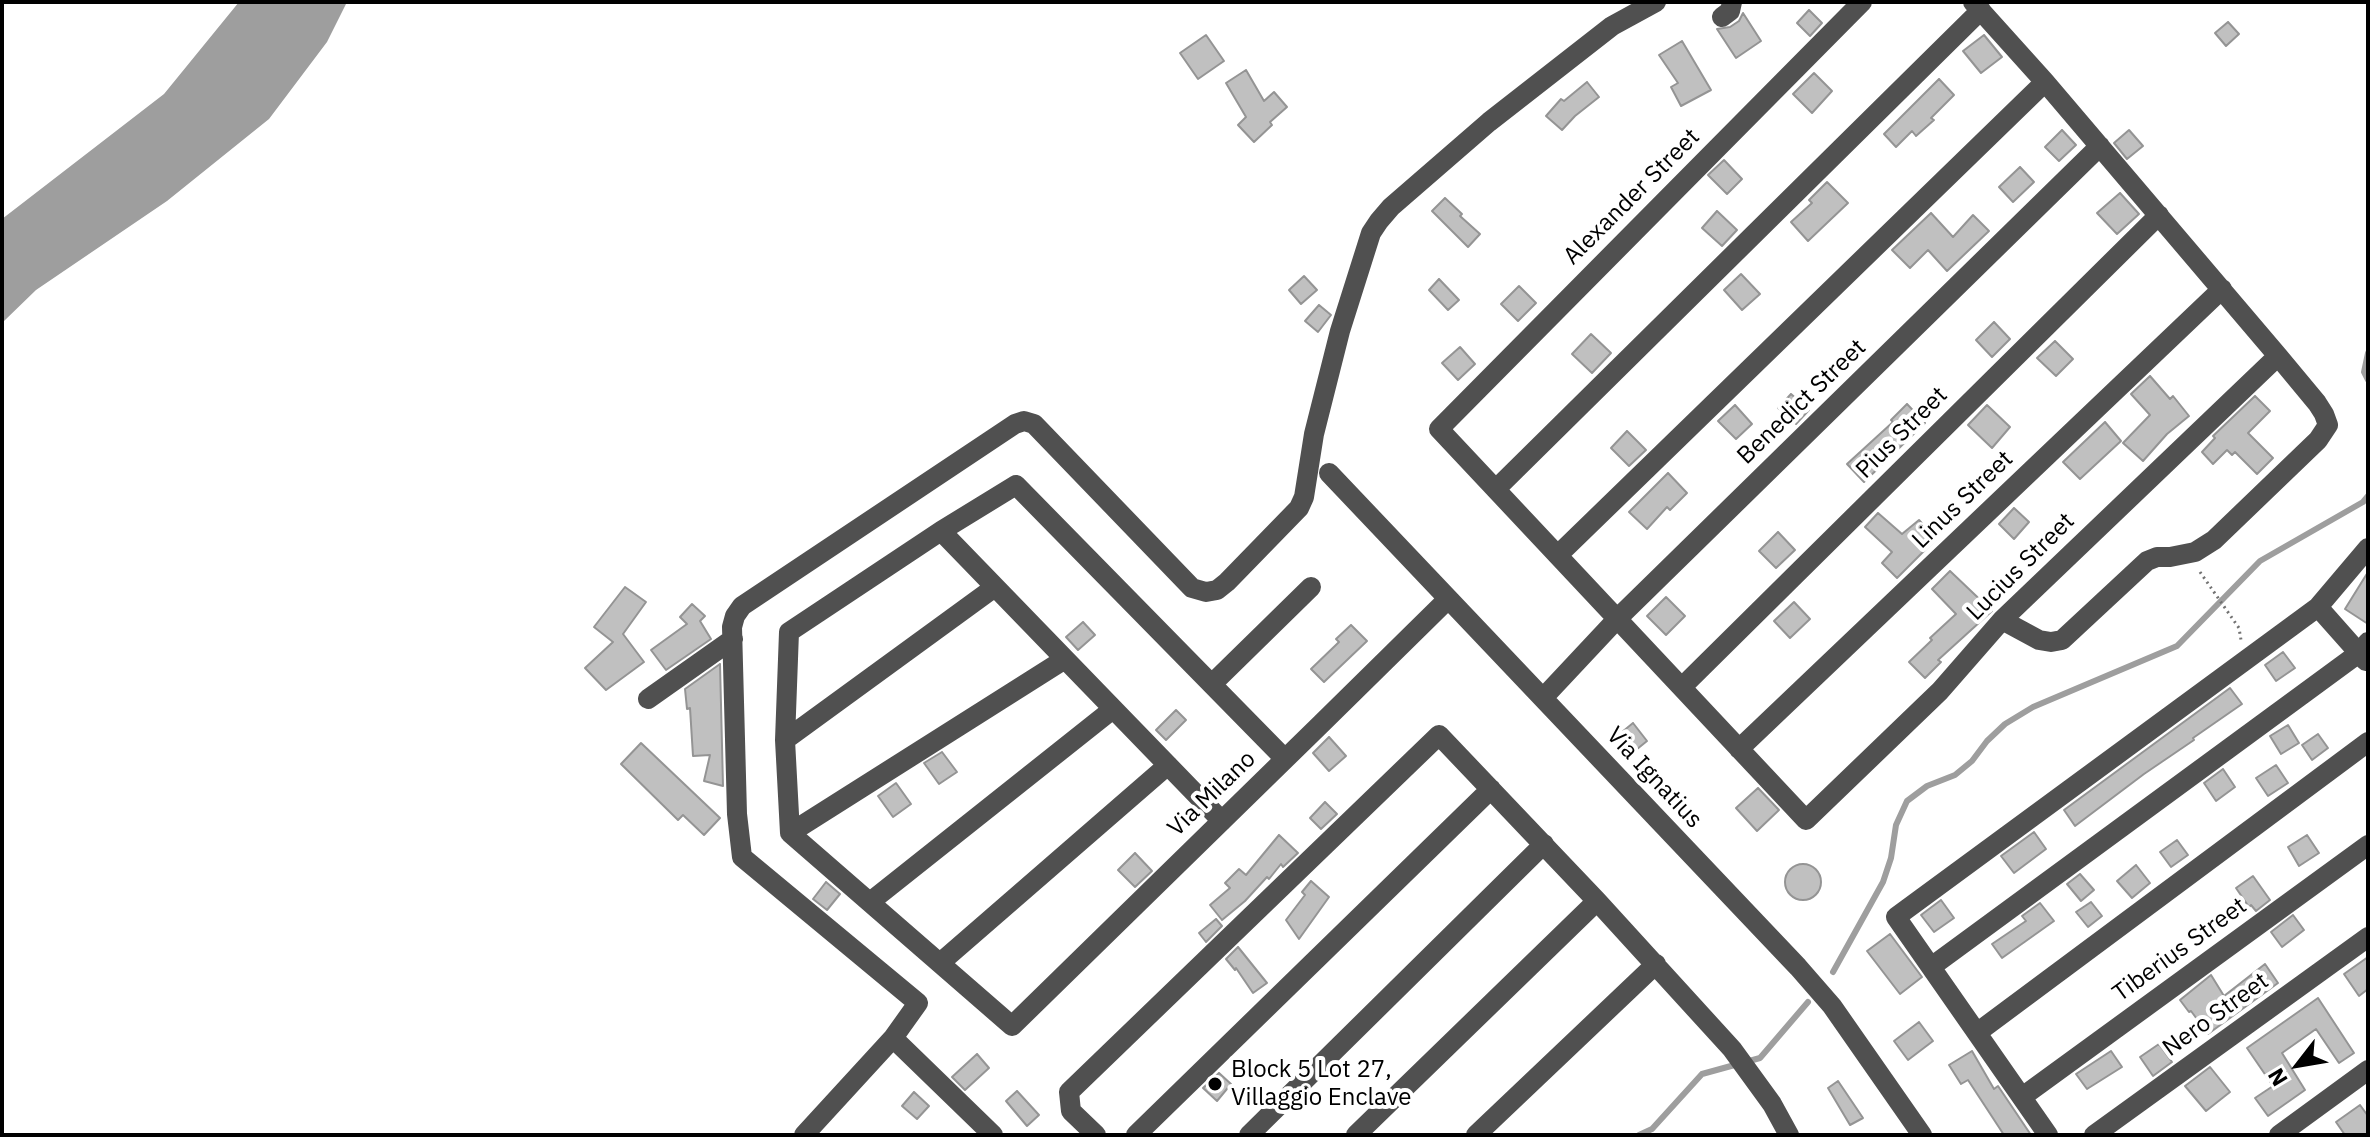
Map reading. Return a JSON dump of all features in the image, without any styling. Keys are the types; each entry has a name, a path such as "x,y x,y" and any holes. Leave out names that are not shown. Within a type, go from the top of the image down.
{"street":[{"path":"816,1131 918,1003 742,857 737,814 732,627 735,616 752,598 1024,421 1034,424 1192,588 1206,592 1217,590 1299,508 1304,497 1314,434 1340,331 1371,233 1379,221 1489,122 1612,26 1656,2"},
{"name":"Alexander Street","path":"1496,489 1439,429 1862,2"},
{"path":"1739,749 1496,489 1977,6 2222,289 2317,403 2328,425 2318,440 2214,540 2195,552 2147,561 2062,640 2039,640 2002,620"},
{"path":"1558,555 2045,82"},
{"name":"Benedict Street","path":"1543,698 1617,619 2100,146"},
{"name":"Pius Street","path":"1682,687 2159,215"},
{"name":"Linus Street","path":"1739,749 2222,289"},
{"name":"Lucius Street","path":"1739,749 1806,820 1940,691 2002,620 2278,356"},
{"name":"Via Ignatius","path":"1329,473 1798,967 1832,1006 1922,1135"},
{"path":"1168,765 940,963 790,833 785,740 789,632 1016,485 1285,759"},
{"path":"941,531 1222,821"},
{"path":"2048,1135 1896,917 2318,607 2368,548"},
{"path":"785,740 995,587"},
{"path":"1212,684 1311,587"},
{"name":"Via Milano","path":"940,963 1012,1026 1448,599"},
{"path":"1931,967 2365,653 2318,607"},
{"path":"648,699 733,639"},
{"path":"790,833 1065,659"},
{"path":"870,902 1113,709"},
{"path":"1096,1135 1071,1111 1069,1092 1439,735 1656,964 1732,1049 1772,1104 1789,1135"},
{"path":"1978,1032 2368,742"},
{"path":"1136,1135 1491,789"},
{"path":"1249,1135 1544,844"},
{"name":"Tiberius Street","path":"2022,1097 2368,845"},
{"path":"1356,1135 1597,901"},
{"name":"Nero Street","path":"2094,1135 2368,937"},
{"path":"1476,1135 1656,964"},
{"path":"893,1038 993,1135"},
{"path":"2279,1135 2368,1070"}],"path":[{"path":"2195,552 2199,571 2239,628 2242,646 2249,658"}],"shaded area":[{"path":"239,2 347,2 327,42 269,119 167,201 36,290 2,323 2,219 164,94"}],"building":[{"path":"1809,10 1822,23 1810,36 1797,23"},
{"path":"1743,13 1761,41 1736,58 1717,29 1730,27 1739,21"},
{"path":"2228,22 2239,34 2226,46 2215,33"},
{"path":"1206,35 1224,61 1198,79 1180,53"},
{"path":"1984,35 2002,57 1981,73 1963,51"},
{"path":"1682,41 1711,90 1681,106 1671,87 1678,83 1659,55"},
{"path":"1246,70 1264,101 1274,92 1287,107 1254,142 1238,125 1246,117 1226,83"},
{"path":"1814,73 1832,91 1812,113 1793,94"},
{"path":"1939,79 1954,95 1931,118 1934,120 1916,136 1912,131 1896,147 1884,134"},
{"path":"1587,82 1599,97 1562,130 1546,116 1561,99 1564,101"},
{"path":"2062,130 2076,145 2059,161 2045,147"},
{"path":"2129,130 2143,146 2127,159 2114,143"},
{"path":"1724,160 1742,179 1727,194 1708,175"},
{"path":"2020,167 2034,182 2013,202 1999,187"},
{"path":"1827,182 1848,203 1808,241 1791,222 1812,203 1809,200"},
{"path":"2120,193 2139,214 2117,234 2097,213"},
{"path":"1445,198 1480,234 1468,247 1432,211"},
{"path":"1717,211 1737,230 1722,246 1702,228"},
{"path":"1931,213 1953,237 1973,215 1989,231 1947,271 1928,250 1910,268 1892,250"},
{"path":"1741,274 1760,294 1742,310 1724,290"},
{"path":"1304,276 1317,290 1301,304 1289,290"},
{"path":"1439,279 1459,300 1448,310 1429,290"},
{"path":"1519,286 1536,303 1518,321 1501,304"},
{"path":"1319,305 1331,315 1318,332 1305,321"},
{"path":"1994,322 2010,339 1992,357 1976,340"},
{"path":"1591,334 1611,353 1592,373 1572,354"},
{"path":"2055,341 2073,359 2056,376 2037,358"},
{"path":"1460,347 1475,364 1458,380 1442,363"},
{"path":"2150,376 2170,399 2173,396 2189,416 2167,434 2143,461 2123,443 2150,415 2131,394"},
{"path":"1791,394 1809,410 1796,424 1778,408"},
{"path":"2255,396 2270,411 2248,433 2273,458 2257,474 2235,452 2232,455 2227,450 2213,464 2202,452 2215,438 2213,436"},
{"path":"1907,404 1925,423 1864,482 1847,464 1893,422 1891,420"},
{"path":"1735,405 1752,424 1736,439 1718,421"},
{"path":"1987,405 2010,427 1992,448 1968,425"},
{"path":"2105,422 2121,441 2080,479 2063,462"},
{"path":"1627,431 1646,450 1629,466 1611,448"},
{"path":"1668,473 1687,493 1670,510 1667,507 1647,529 1629,512"},
{"path":"2014,508 2029,522 2014,539 1999,524"},
{"path":"1878,513 1902,534 1919,520 1936,539 1897,578 1882,563 1892,552 1865,527"},
{"path":"1778,532 1795,550 1776,568 1759,551"},
{"path":"1950,571 1992,611 1938,660 1941,662 1925,678 1909,662 1956,614 1932,589"},
{"path":"2368,572 2368,624 2345,609"},
{"path":"625,587 646,602 623,634 644,662 606,690 585,668 613,642 594,627"},
{"path":"1666,597 1685,616 1666,635 1647,616"},
{"path":"1794,602 1810,619 1790,638 1774,621"},
{"path":"692,604 705,616 700,621 711,639 666,670 651,650 687,624 680,617"},
{"path":"1083,622 1095,635 1078,650 1066,637"},
{"path":"1351,625 1367,641 1324,682 1311,669 1339,642 1336,639"},
{"path":"2283,652 2295,668 2276,681 2265,665"},
{"path":"720,664 723,786 704,781 710,755 693,756 690,708 687,709 685,689"},
{"path":"2230,688 2242,704 2075,826 2064,810"},
{"path":"1176,710 1186,720 1166,740 1156,730"},
{"path":"1633,723 1647,741 1631,754 1616,737"},
{"path":"2288,725 2299,743 2281,754 2270,736"},
{"path":"2318,734 2328,748 2312,760 2302,745"},
{"path":"1329,737 1346,756 1329,771 1313,753"},
{"path":"641,743 720,818 704,835 683,815 678,820 621,764"},
{"path":"942,752 957,772 939,784 924,763"},
{"path":"2276,765 2288,783 2268,796 2256,778"},
{"path":"2223,769 2235,787 2216,801 2204,783"},
{"path":"896,783 911,804 893,817 878,796"},
{"path":"1758,788 1779,810 1757,831 1736,808"},
{"path":"1325,802 1337,814 1321,829 1310,818"},
{"path":"2034,832 2046,849 2014,873 2001,856"},
{"path":"1279,835 1298,853 1283,867 1281,864 1269,879 1267,877 1222,920 1210,905 1230,888 1225,883 1239,869 1246,875"},
{"path":"2307,835 2319,853 2299,866 2288,847"},
{"path":"2177,840 2188,855 2171,867 2160,852"},
{"path":"1135,853 1152,871 1135,887 1118,870"},
{"path":"1803,864 1815,870 1821,882 1815,894 1803,900 1791,894 1785,882 1791,870"},
{"path":"2136,865 2150,883 2132,898 2117,881"},
{"path":"2080,874 2094,890 2081,901 2067,884"},
{"path":"2253,876 2270,900 2256,911 2251,905 2249,907 2236,888"},
{"path":"1311,881 1329,897 1299,939 1286,920 1305,895 1302,892"},
{"path":"826,882 840,894 827,910 813,899"},
{"path":"1941,900 1954,918 1934,932 1921,915"},
{"path":"2091,902 2102,916 2088,927 2076,912"},
{"path":"2040,903 2054,921 2002,958 1992,944 2026,921 2022,916"},
{"path":"2293,915 2304,930 2282,947 2271,932"},
{"path":"1216,919 1222,926 1206,942 1199,933"},
{"path":"1890,934 1922,977 1900,994 1867,951"},
{"path":"1238,947 1267,983 1253,993 1226,959"},
{"path":"2368,957 2368,989 2359,996 2344,974"},
{"path":"2265,964 2278,983 2208,1034 2180,1000 2211,975 2224,996"},
{"path":"2318,998 2354,1053 2339,1063 2316,1029 2282,1053 2305,1090 2268,1116 2255,1098 2273,1086 2247,1048"},
{"path":"1919,1022 1933,1041 1908,1060 1894,1041"},
{"path":"2159,1044 2172,1062 2153,1076 2140,1057"},
{"path":"1972,1051 1994,1089 1998,1086 2031,1135 2004,1135 1968,1080 1961,1084 1949,1065"},
{"path":"2111,1051 2122,1067 2087,1089 2076,1074"},
{"path":"977,1054 989,1068 965,1090 952,1077"},
{"path":"2210,1067 2230,1092 2206,1111 2185,1086"},
{"name":"Block 5 Lot 27, Villaggio Enclave","path":"1219,1073 1231,1084 1217,1101 1203,1088"},
{"path":"1838,1081 1863,1118 1850,1125 1828,1088"},
{"path":"1017,1091 1039,1115 1027,1126 1006,1101"},
{"path":"914,1092 929,1106 917,1119 902,1106"},
{"path":"2360,1105 2368,1116 2368,1135 2345,1135 2336,1122"}],"waterway":[{"path":"2368,353 2364,372 2368,380"},
{"path":"1833,972 1883,882 1891,858 1896,825 1907,801 1927,786 1955,775 2005,724 2033,707 2177,646 2260,561 2363,502 2368,496"},
{"path":"1639,1135 1652,1129 1702,1074 1760,1058 1808,1002"}],"place":[{"name":"Block 5 Lot 27, Villaggio Enclave","path":"1215,1084"}]}
